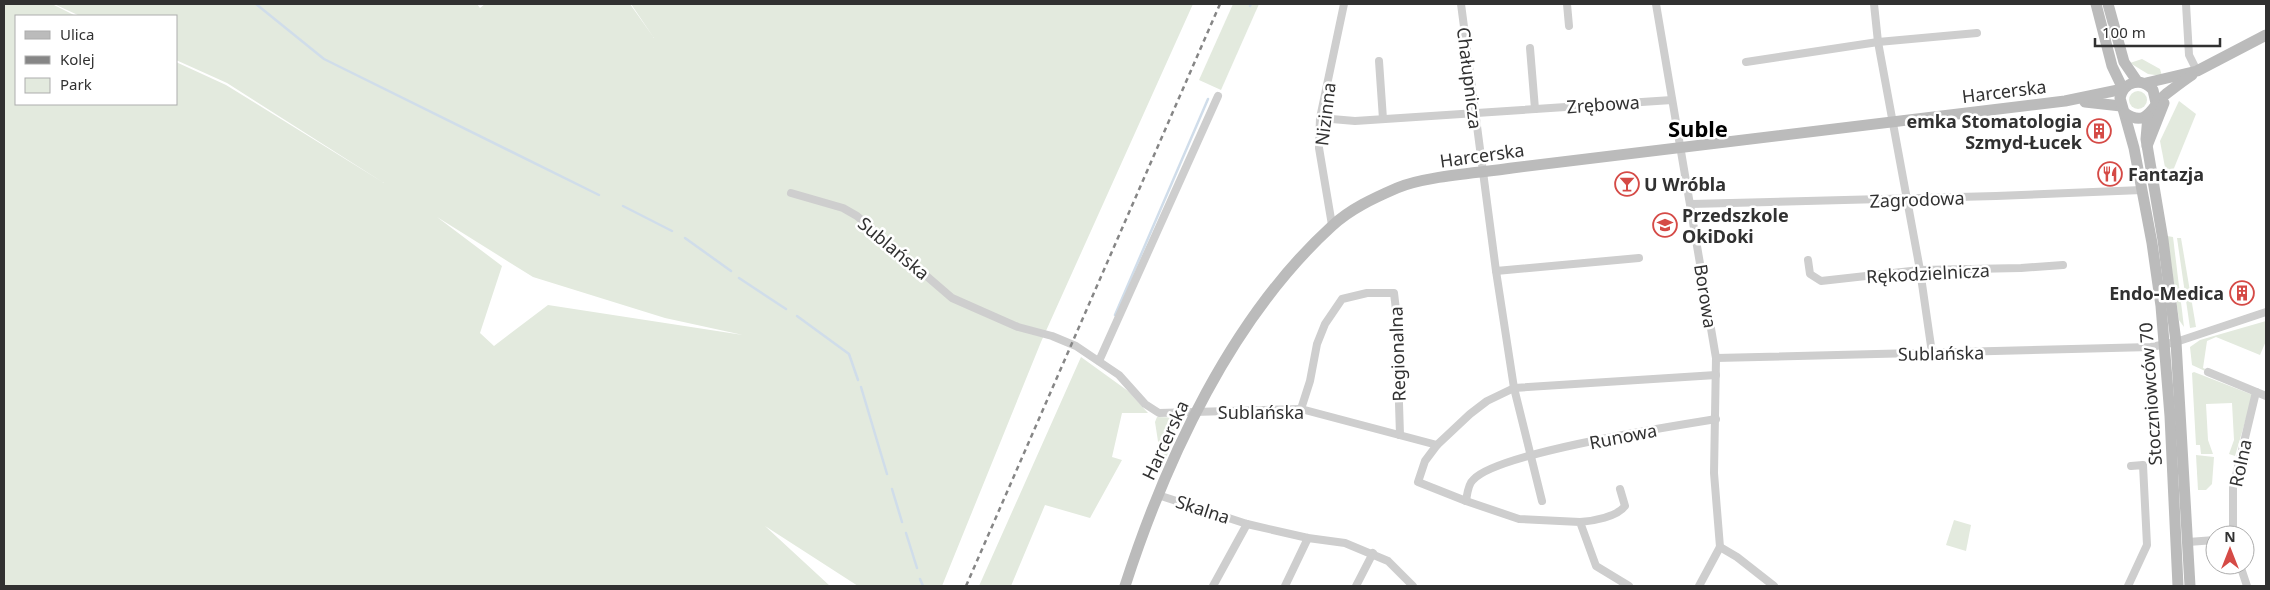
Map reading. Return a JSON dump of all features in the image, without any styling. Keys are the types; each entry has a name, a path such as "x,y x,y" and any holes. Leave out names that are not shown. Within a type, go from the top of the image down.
{"street":[{"name":"Nizinna","path":"1332,226 1319,148 1320,118 1344,4"},
{"name":"Chałupnicza","path":"1461,4 1482,173 1514,388"},
{"path":"1567,4 1569,26"},
{"name":"Borowa","path":"1656,4 1716,358 1714,473 1720,547"},
{"path":"1874,4 1878,42 1908,199 1932,353"},
{"path":"2096,4 2114,75 2112,84 2099,94"},
{"path":"2108,4 2124,62 2142,82 2154,90 2156,103"},
{"path":"2186,4 2189,55 2197,70"},
{"path":"1746,62 1878,42 1977,33"},
{"path":"2112,66 2122,89 2120,98 2123,110 2136,118 2148,116 2156,103 2197,70 2266,35"},
{"path":"1530,48 1535,109"},
{"path":"1380,61 1383,119"},
{"path":"2122,89 2128,84 2197,70"},
{"name":"Harcerska","path":"1125,586 1142,532 1158,495 1230,350 1274,287 1332,226 1355,209 1399,187 1482,173 2065,101 2122,89"},
{"path":"2147,146 2165,101 2172,90"},
{"path":"1099,361 1218,96"},
{"name":"Zrębowa","path":"1320,118 1355,121 1672,100"},
{"name":"Harcerska","path":"2065,101 2093,102 2123,110"},
{"name":"Stoczniowców 70","path":"2123,110 2142,190 2171,343 2190,586"},
{"name":"Stoczniowców 70","path":"2148,116 2145,131 2167,265 2178,586"},
{"name":"Zagrodowa","path":"1691,204 1908,199 2142,190"},
{"name":"Sublańska","path":"791,194 843,208 857,216 952,298 1018,327 1072,344 1119,375 1152,410 1160,413 1301,409 1437,445"},
{"path":"1496,271 1639,258"},
{"name":"Rękodzielnicza","path":"1808,260 1810,274 1821,281 1920,270 2021,268 2063,265"},
{"name":"Regionalna","path":"1301,409 1310,381 1317,344 1325,324 1342,300 1367,293 1394,293 1397,322 1400,435"},
{"name":"Sublańska","path":"1716,358 2133,348 2171,343 2266,312"},
{"path":"2208,372 2266,396"},
{"path":"1620,489 1625,506 1622,511 1590,521 1580,522 1519,518 1466,502 1418,482 1425,461 1437,445 1470,414 1487,402 1514,388 1716,375"},
{"path":"1514,388 1542,501"},
{"name":"Rolna","path":"2233,525 2234,488 2256,392"},
{"name":"Runowa","path":"1466,502 1472,480 1484,472 1531,454 1716,419"},
{"path":"2128,586 2147,545 2144,465 2131,466"},
{"name":"Skalna","path":"1158,495 1247,524 1308,538 1345,543 1372,553 1388,562 1413,586"},
{"path":"1580,522 1596,566 1629,586"},
{"name":"Skalna","path":"1213,586 1247,524"},
{"path":"1285,586 1308,538"},
{"path":"2188,542 2205,541"},
{"path":"1700,586 1720,547 1774,586"},
{"path":"1356,586 1372,553"}],"green space":[{"path":"4,4 52,4 74,15 15,15 15,105 178,105 178,63 226,85 384,183 227,83 178,61 178,15 78,15 54,4 477,4 480,8 485,4 630,4 654,38 631,4 1193,4 1041,342 942,586 858,586 765,526 830,586 4,586","holes":["437,217 533,277 665,318 743,335 548,305 494,346 480,333 502,266"]},
{"path":"1233,4 1259,4 1221,90 1199,80"},
{"path":"2142,59 2160,69 2162,76 2148,74 2130,63"},
{"path":"2134,91 2142,91 2147,96 2145,107 2134,109 2129,104 2129,96"},
{"path":"2179,101 2196,114 2168,183 2160,141"},
{"path":"2167,236 2173,237 2184,327 2179,320"},
{"path":"2177,238 2181,238 2196,327 2190,328"},
{"path":"2266,321 2266,341 2260,355 2216,337 2207,341 2203,368 2217,374 2216,376 2192,365 2190,347 2200,340"},
{"path":"1081,357 1128,391 1148,413 1122,413 1112,457 1122,460 1090,518 1045,505 1011,586 979,586"},
{"path":"2194,372 2253,395 2235,456 2229,454 2234,440 2232,403 2206,404 2208,440 2213,454 2201,454 2200,445 2196,445 2192,373"},
{"path":"1157,417 1184,418 1178,431 1175,430 1172,437 1174,439 1162,467 1155,422"},
{"path":"2196,455 2214,457 2212,484 2206,490 2198,490"},
{"path":"1954,520 1971,525 1966,551 1946,545"}],"waterway":[{"path":"256,4 324,59 599,195"},
{"path":"1115,315 1208,99"},
{"path":"623,206 672,231"},
{"path":"685,238 731,271"},
{"path":"739,278 786,309"},
{"path":"797,316 849,354 858,380"},
{"path":"861,387 887,474"},
{"path":"892,489 902,522"},
{"path":"906,533 917,568"},
{"path":"920,579 923,586"}],"railway":[{"path":"966,586 1220,4"}],"place":[{"name":"emka Stomatologia Szmyd-Łucek","path":"2099,131"},
{"name":"Fantazja","path":"2110,174"},
{"name":"U Wróbla","path":"1627,184"},
{"name":"Przedszkole OkiDoki","path":"1665,225"},
{"name":"Endo-Medica","path":"2242,293"}],"district":[{"name":"Suble","path":"1698,128"}]}
